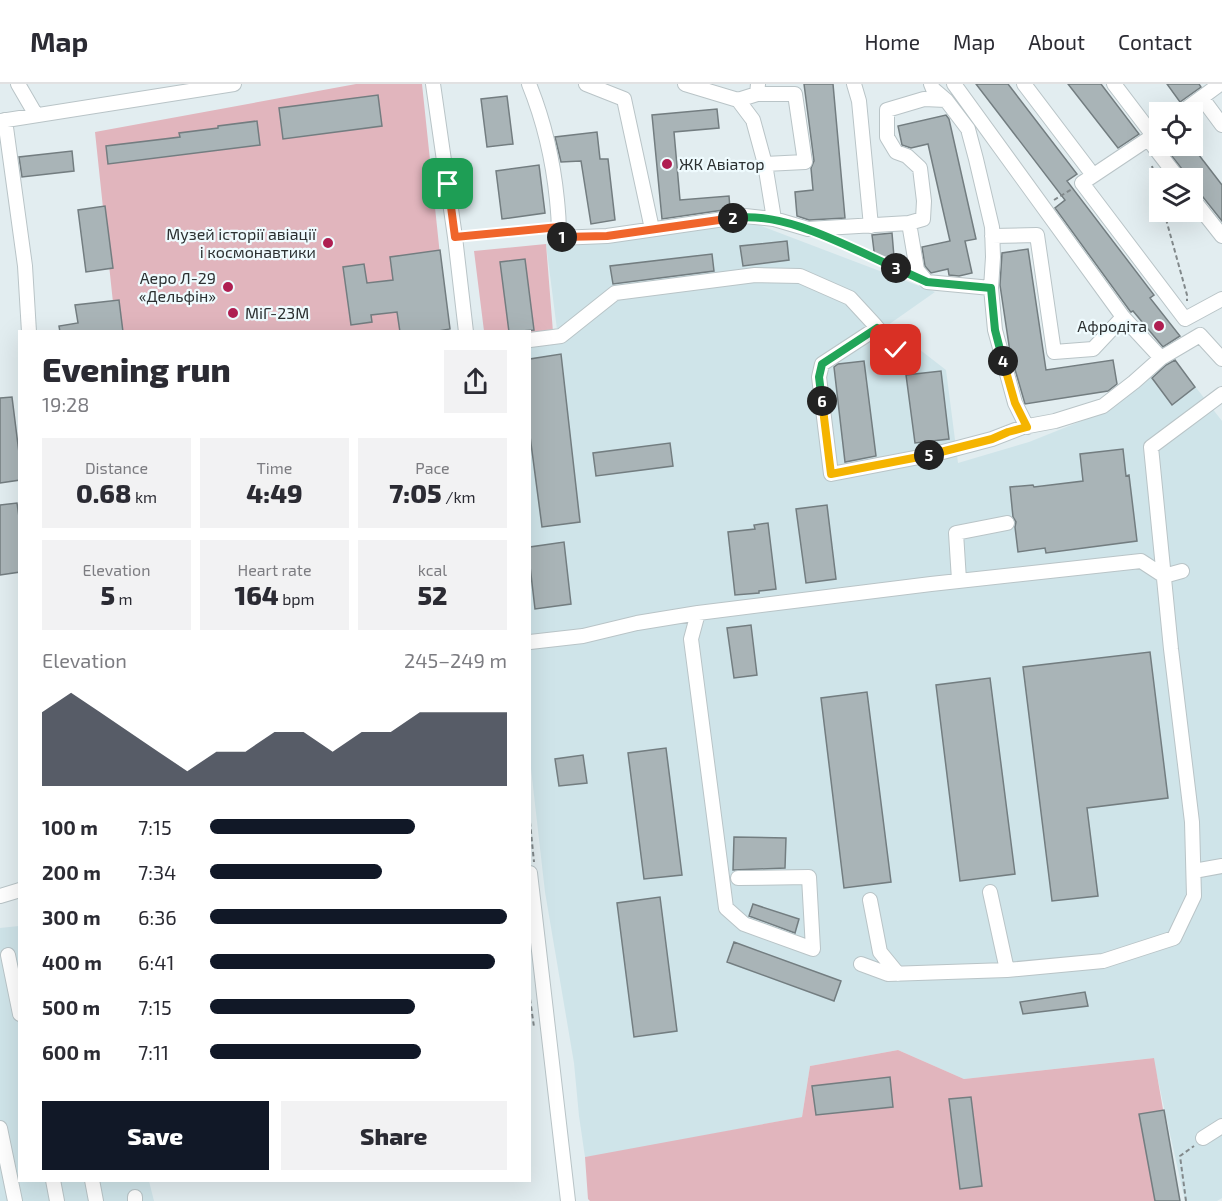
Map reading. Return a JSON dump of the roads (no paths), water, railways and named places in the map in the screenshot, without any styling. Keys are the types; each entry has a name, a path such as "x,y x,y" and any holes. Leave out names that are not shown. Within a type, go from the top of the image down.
{"street":[{"path":"18,84 36,115"},
{"path":"29,330 25,266 3,121 234,84"},
{"path":"433,84 466,330"},
{"path":"529,84 546,132 555,186 558,237 607,236 745,216 774,219 808,229 909,223 923,219 921,168 907,156 896,153 886,137 887,110 924,99 946,100"},
{"path":"586,84 624,99 652,229"},
{"path":"685,84 738,100 753,120 765,164 774,219"},
{"path":"854,84 859,101 871,226"},
{"path":"931,84 968,129 992,227 991,288 995,330 1015,403 1027,427"},
{"path":"954,84 1123,317 1161,358"},
{"path":"1024,84 1185,319 1222,299"},
{"path":"1114,84 1149,129"},
{"path":"738,100 758,89 795,94 805,162 765,164"},
{"path":"1195,102 1211,89 1222,125"},
{"path":"1088,179 1149,137"},
{"path":"1203,212 1222,236"},
{"path":"909,223 917,270 927,282 991,288"},
{"path":"992,236 1037,236 1057,227"},
{"path":"1037,236 1054,352 1093,349 1123,317"},
{"path":"531,340 561,336 615,293 755,275 800,276 850,298 896,350"},
{"path":"877,328 822,364 819,377 831,474 935,454 1103,406 1161,358 1200,335 1222,359"},
{"path":"861,964 888,974 1007,970 1103,961 1174,938 1194,896 1192,822 1171,649 1151,447 1222,394"},
{"path":"959,580 956,533 1006,523"},
{"path":"531,642 584,636 637,623 698,614 959,580 1141,561 1164,576 1182,571"},
{"path":"698,614 691,639 726,908 744,924 813,949 809,877 738,878"},
{"path":"1194,871 1222,866"},
{"path":"0,896 18,891"},
{"path":"531,892 536,985 568,1201"},
{"path":"990,892 1007,970"},
{"path":"870,900 880,952 898,974"},
{"path":"9,955 18,1003"},
{"path":"1203,1138 1222,1126"},
{"path":"0,1128 15,1201"},
{"path":"53,1182 57,1201"},
{"path":"92,1182 96,1201"}],"place":[{"name":"ЖК Авіатор","path":"667,164"},
{"name":"Музей історії авіації і космонавтики","path":"328,243"},
{"name":"Аеро Л-29 «Дельфін»","path":"228,287"},
{"name":"МіГ-23М","path":"233,313"},
{"name":"Афродіта","path":"1159,326"}]}
